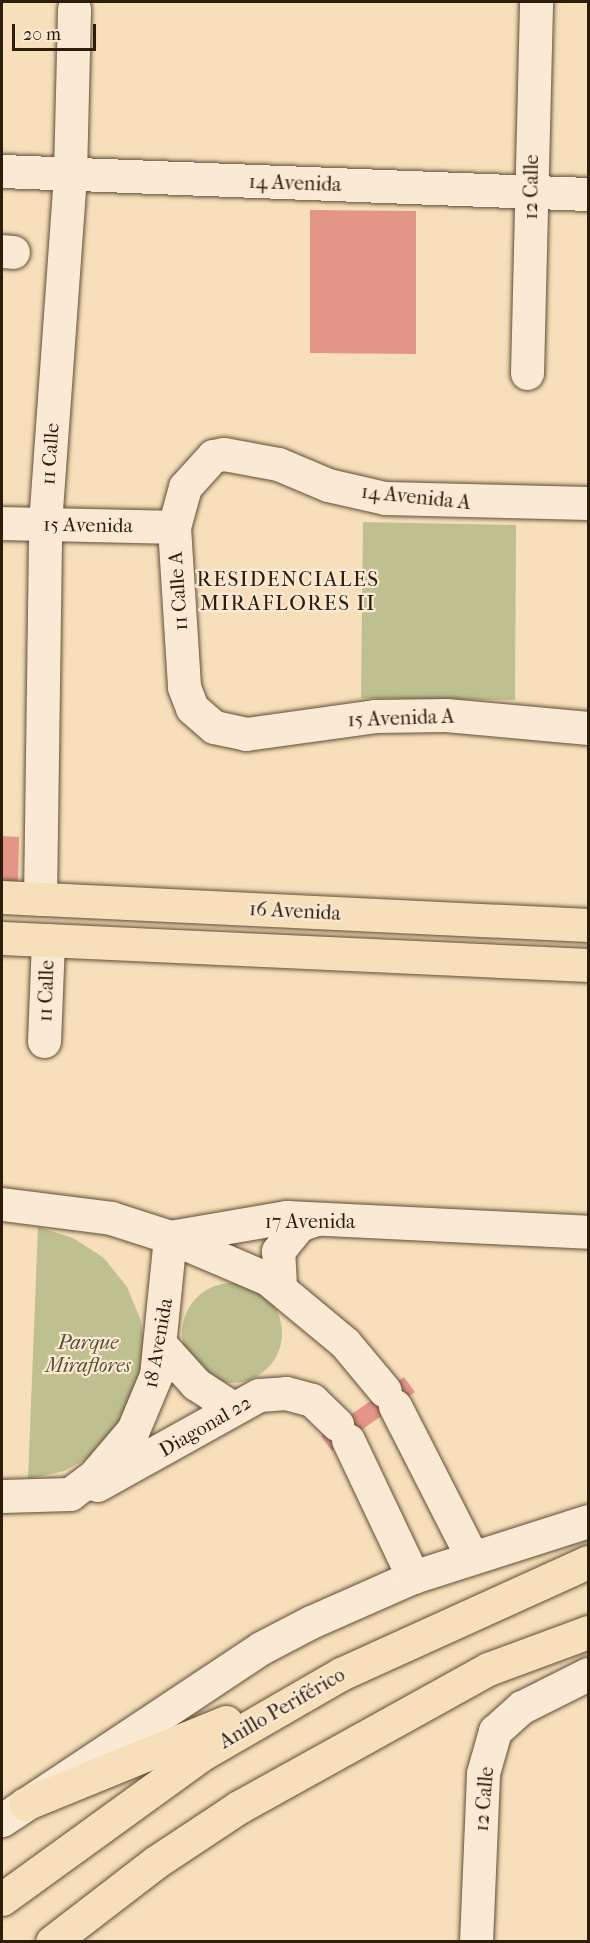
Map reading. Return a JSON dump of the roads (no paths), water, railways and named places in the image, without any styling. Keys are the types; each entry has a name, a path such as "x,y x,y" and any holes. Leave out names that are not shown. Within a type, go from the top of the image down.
{"main road":[{"name":"16 Avenida","path":"2,897 588,925"},
{"name":"16 Avenida","path":"2,938 588,965"},
{"name":"Anillo Periférico","path":"2,1899 204,1753 341,1674 588,1562"},
{"path":"52,1941 156,1862 239,1807 488,1669 588,1632"},
{"path":"13,1812 341,1674"}],"street":[{"name":"12 Calle","path":"526,373 536,2"},
{"name":"11 Calle","path":"40,899 45,524 70,174 74,9"},
{"name":"14 Avenida","path":"2,171 588,194"},
{"name":"14 Avenida A","path":"213,456 240,454 328,485 385,498 588,503"},
{"name":"11 Calle A","path":"213,456 185,487 174,527 184,687 192,708 214,727"},
{"name":"15 Avenida","path":"2,523 174,527"},
{"name":"15 Avenida A","path":"214,727 246,734 375,716 446,716 588,728"},
{"name":"11 Calle","path":"44,1041 48,940"},
{"name":"17 Avenida","path":"2,1204 111,1218 170,1237 249,1221 316,1219 588,1232"},
{"path":"280,1286 278,1251 299,1225 316,1219"},
{"path":"170,1237 280,1286 345,1342 390,1398 472,1557"},
{"name":"18 Avenida","path":"70,1494 116,1455 133,1430 156,1375 170,1237"},
{"path":"160,1344 196,1384 233,1408"},
{"name":"Diagonal 22","path":"70,1494 119,1475 259,1395 286,1393 312,1400 343,1432 413,1577"},
{"path":"2,1496 70,1494"},
{"path":"13,1812 261,1648 413,1577 588,1521"},
{"name":"12 Calle","path":"476,1941 483,1773 495,1731 522,1707 588,1674"}],"district":[{"name":"RESIDENCIALES MIRAFLORES II","path":"288,591"}],"park label":[{"name":"Parque Miraflores","path":"88,1354"}]}
